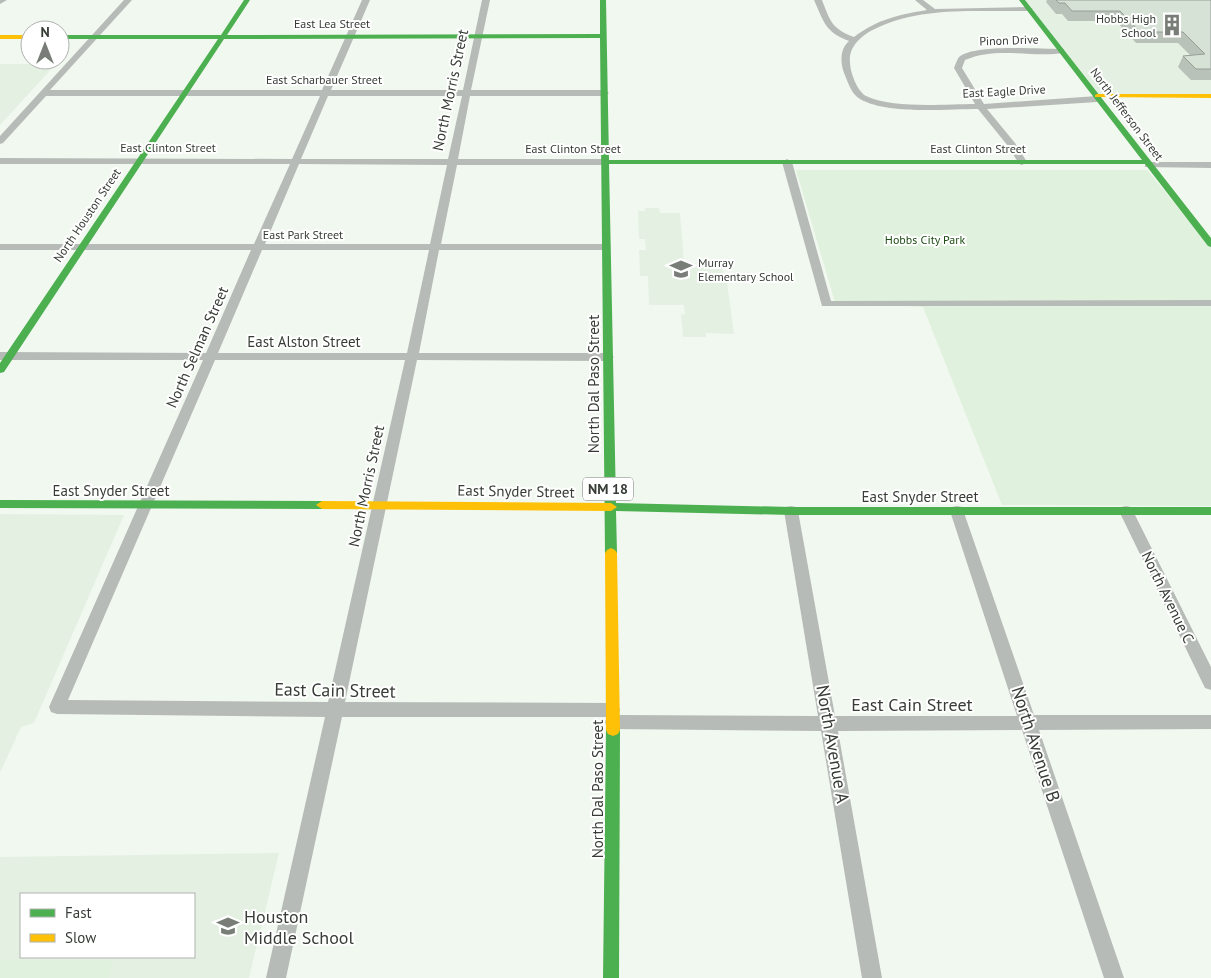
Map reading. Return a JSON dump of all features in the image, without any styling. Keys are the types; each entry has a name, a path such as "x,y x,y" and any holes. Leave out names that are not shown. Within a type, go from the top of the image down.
{"street":[{"path":"0,141 128,0"},
{"name":"North Houston Street","path":"0,370 5,356 82,247 247,0"},
{"name":"North Selman Street","path":"57,707 366,0"},
{"name":"North Morris Street","path":"276,978 412,357 486,0"},
{"name":"North Dal Paso Street","path":"602,0 606,162 612,716 611,978"},
{"path":"818,0 831,30 854,40 874,26 896,18 933,11 1026,5"},
{"path":"919,0 933,11"},
{"name":"North Jefferson Street","path":"1026,5 1211,244"},
{"name":"East Lea Street","path":"70,37 604,36"},
{"path":"0,37 20,37"},
{"name":"East Eagle Drive","path":"854,40 845,55 846,67 856,91 862,97 879,104 981,107 1097,98"},
{"name":"Pinon Drive","path":"1022,162 1012,145 981,107 958,68 962,59 973,54 990,51 1061,51"},
{"name":"East Scharbauer Street","path":"44,93 605,93"},
{"path":"1097,98 1211,96"},
{"name":"East Clinton Street","path":"0,161 1022,162 1211,165"},
{"path":"786,162 826,304 1211,303"},
{"name":"East Park Street","path":"0,247 606,247"},
{"name":"East Alston Street","path":"5,356 608,357"},
{"name":"East Snyder Street","path":"0,504 379,505 791,511 1211,511"},
{"name":"North Avenue A","path":"791,511 830,724 872,978"},
{"name":"North Avenue B","path":"957,511 1114,978"},
{"name":"North Avenue C","path":"1126,511 1211,683"},
{"name":"East Cain Street","path":"57,707 612,716 830,724 1211,722"}],"shaded area":[{"path":"1021,0 1211,0 1211,96 1097,96"},
{"path":"0,64 20,64 20,70 50,70 0,125"},
{"name":"Murray Elementary School","path":"645,208 659,208 660,213 680,213 684,263 722,264 723,275 726,275 734,334 706,333 706,337 683,337 681,314 685,315 684,305 649,305 648,276 640,276 639,250 646,250 645,239 639,239 638,211 645,211"},
{"path":"0,514 124,515 34,723 21,727 0,773"},
{"name":"Houston Middle School","path":"279,853 249,978 0,978 0,857"}],"green space":[{"name":"Hobbs City Park","path":"796,170 1147,170 1211,247 1211,506 1002,505 923,307 835,302"},
{"path":"0,960 114,960 108,978 0,978"}],"building":[{"name":"Hobbs High School","path":"1056,0 1211,0 1211,69 1196,69 1183,56 1205,54 1183,32 1140,32 1120,11 1072,11 1065,3 1059,3"}],"traffic: fast":[{"path":"0,370 247,0"},
{"path":"603,0 611,553"},
{"path":"1022,0 1211,244"},
{"path":"70,37 604,36"},
{"path":"606,162 1146,162"},
{"path":"0,504 322,505"},
{"path":"611,507 791,511 1211,511"},
{"path":"611,978 613,730"}],"traffic: slow":[{"path":"0,37 20,37"},
{"path":"1097,96 1211,96"},
{"path":"322,505 611,507"},
{"path":"611,553 613,730"}],"place":[{"name":"Hobbs High School","path":"1172,25"},
{"name":"Murray Elementary School","path":"681,269"},
{"name":"Houston Middle School","path":"228,926"}]}
